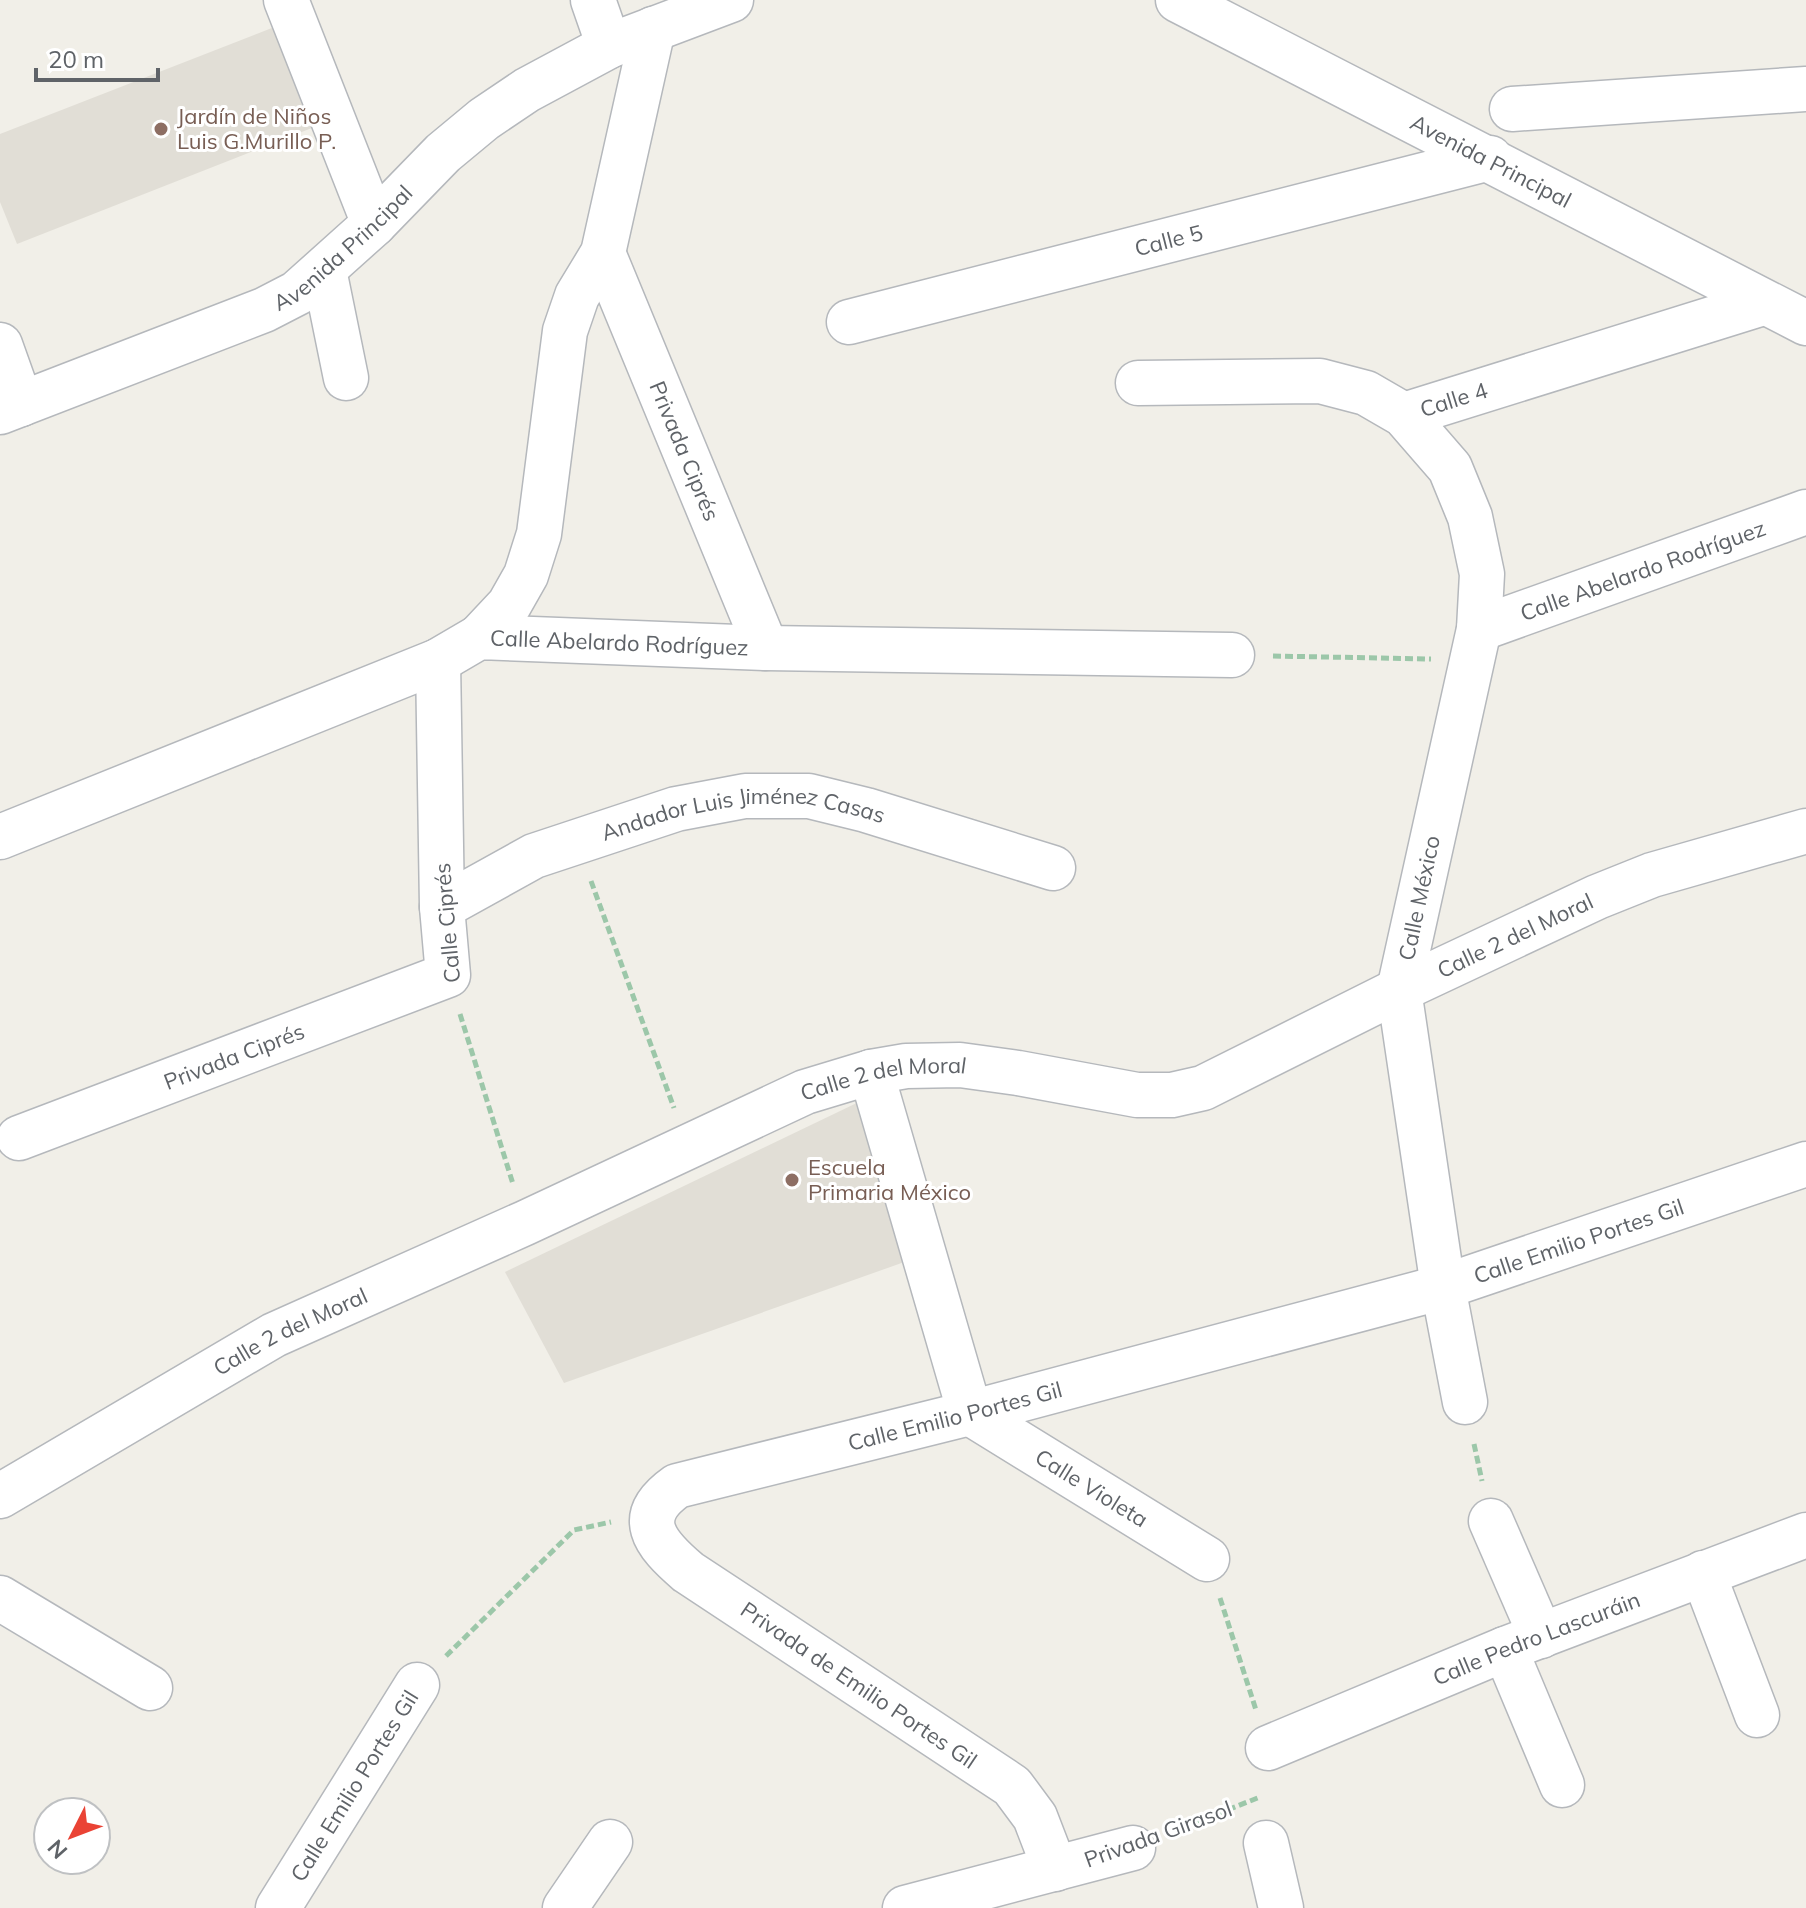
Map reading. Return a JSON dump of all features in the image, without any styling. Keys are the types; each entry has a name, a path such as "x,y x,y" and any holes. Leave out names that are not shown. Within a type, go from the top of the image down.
{"street":[{"path":"286,0 374,224"},
{"path":"593,0 609,46"},
{"name":"Avenida Principal","path":"10,408 264,310 297,293 374,224 443,153 484,119 527,90 609,46 731,0"},
{"name":"Avenida Principal","path":"1178,0 1806,323"},
{"path":"479,637 509,605 526,575 539,534 565,331 577,296 603,253 653,29"},
{"path":"1512,109 1806,89"},
{"name":"Calle 5","path":"849,322 1490,158"},
{"name":"Privada Ciprés","path":"603,253 766,648"},
{"path":"324,270 346,378"},
{"name":"Calle 4","path":"1138,383 1320,381 1366,393 1404,415 1763,303"},
{"path":"0,345 10,408"},
{"name":"Calle México","path":"1404,415 1450,468 1470,517 1482,574 1475,644 1399,990 1443,1287 1465,1402"},
{"name":"Calle Abelardo Rodríguez","path":"1475,644 1806,512"},
{"name":"Calle Abelardo Rodríguez","path":"0,837 438,661 479,637 766,648 1232,655"},
{"name":"Calle Ciprés","path":"438,661 442,907 448,975"},
{"name":"Andador Luis Jiménez Casas","path":"442,907 534,856 676,809 745,796 809,796 866,810 1053,868"},
{"name":"Calle 2 del Moral","path":"0,1496 274,1335 525,1223 805,1092 871,1072 906,1066 960,1065 1137,1095 1172,1095 1203,1088 1399,990 1597,897 1652,875 1806,831"},
{"name":"Privada Ciprés","path":"19,1138 448,975"},
{"path":"871,1072 970,1413"},
{"name":"Calle Emilio Portes Gil","path":"651,1514 659,1499 677,1486 970,1413 1443,1287 1806,1164"},
{"name":"Calle Violeta","path":"970,1413 1207,1559"},
{"name":"Privada de Emilio Portes Gil","path":"651,1514 655,1536 668,1554 688,1572 1012,1786 1035,1817 1055,1869"},
{"path":"1491,1521 1562,1785"},
{"name":"Calle Pedro Lascuráin","path":"1268,1748 1523,1642 1806,1535"},
{"path":"1703,1573 1757,1715"},
{"path":"0,1598 150,1688"},
{"name":"Calle Emilio Portes Gil","path":"278,1908 417,1685"},
{"path":"565,1908 610,1842"},
{"path":"1266,1843 1281,1908"},
{"name":"Privada Girasol","path":"905,1908 1133,1848"}],"path":[{"path":"1232,655 1475,644"},
{"path":"577,842 688,1146"},
{"name":"Calle Ciprés","path":"448,975 525,1223"},
{"path":"1465,1402 1491,1521"},
{"name":"Calle Emilio Portes Gil","path":"417,1685 574,1530 651,1514"},
{"path":"1207,1559 1268,1748 1260,1797 1266,1843"},
{"name":"Privada Girasol","path":"1133,1848 1260,1797"}],"shaded area":[{"name":"Jardín de Niños Luis G.Murillo P.","path":"282,24 322,124 17,244 0,202 0,134"},
{"name":"Escuela Primaria México","path":"863,1100 910,1260 564,1383 505,1272"}],"place":[{"name":"Jardín de Niños Luis G.Murillo P.","path":"161,129"},
{"name":"Escuela Primaria México","path":"792,1180"}]}
